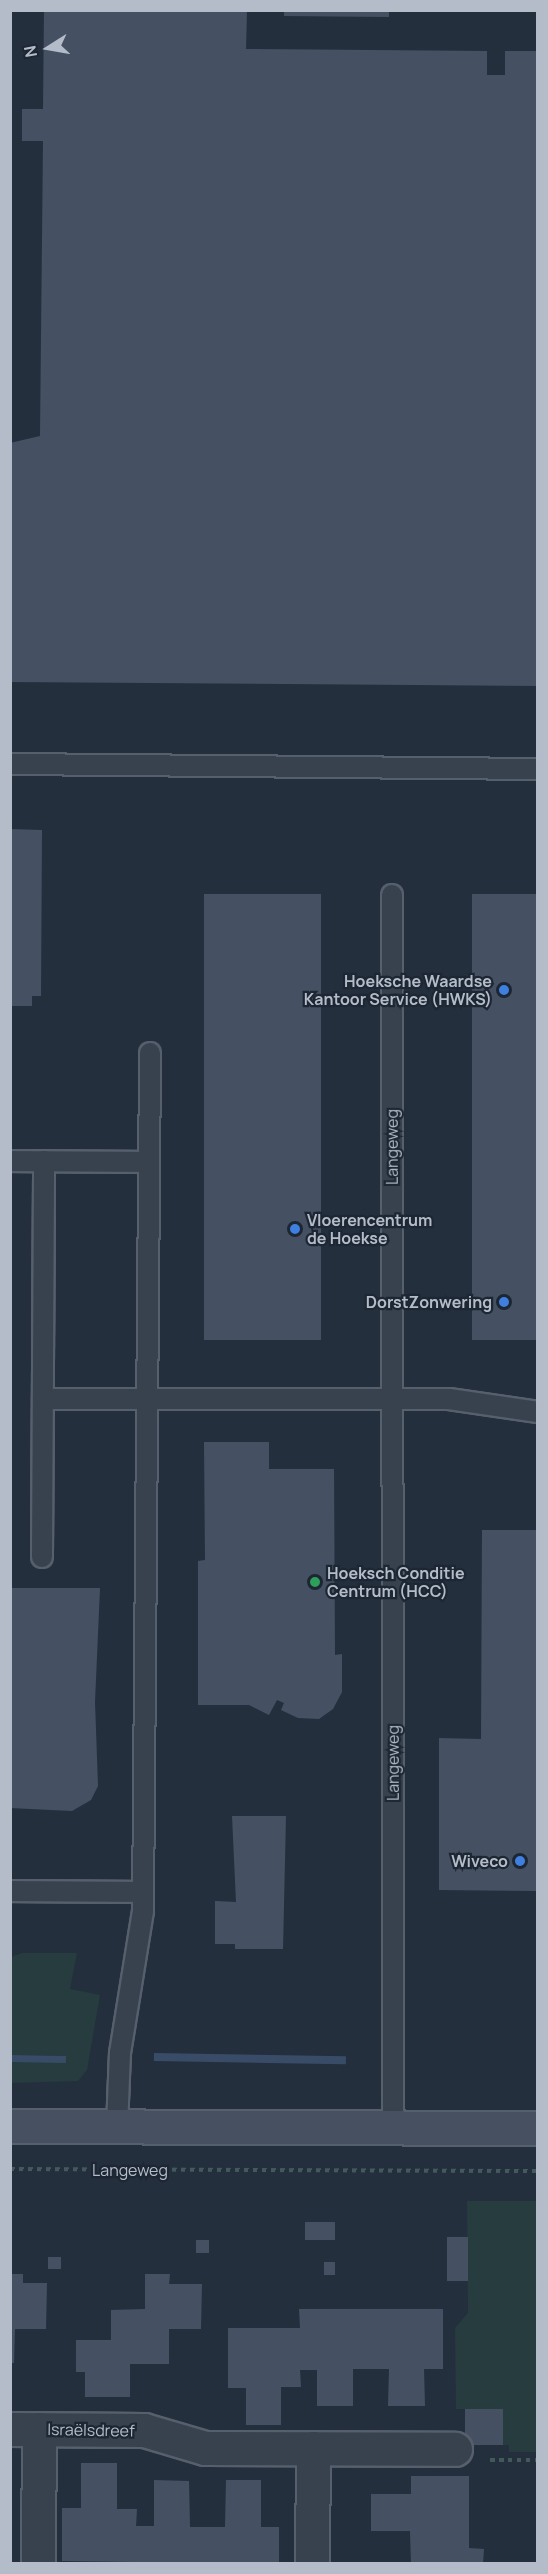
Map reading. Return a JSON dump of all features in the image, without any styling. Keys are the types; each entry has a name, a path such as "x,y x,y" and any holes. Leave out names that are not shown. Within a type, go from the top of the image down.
{"main road":[{"path":"10,2126 537,2128"}],"street":[{"name":"Israëlsdreef","path":"25,2429 144,2430 205,2448 455,2449"},
{"path":"25,2429 38,2564"},
{"path":"312,2564 313,2448"}],"lane":[{"path":"10,764 537,769"},
{"name":"Langeweg","path":"392,895 393,2128"},
{"path":"117,2127 119,2061 141,1933 143,1892 150,1053"},
{"path":"10,1161 149,1162"},
{"path":"42,1557 44,1161"},
{"path":"43,1399 484,1401 537,1412"},
{"path":"10,1891 143,1892"}],"path":[{"name":"Langeweg","path":"10,2169 537,2172"},
{"path":"455,2449 474,2460 537,2460"}],"green space":[{"path":"22,1953 77,1953 70,1989 100,1995 87,2070 78,2081 11,2083 11,2062 66,2062 65,2056 11,2055 11,1957"},
{"path":"467,2201 537,2201 537,2452 509,2452 509,2445 503,2445 503,2409 456,2409 455,2328 468,2313"}],"water":[{"path":"154,2053 346,2056 346,2064 154,2061"},
{"path":"11,2055 66,2056 66,2063 11,2062"}],"building":[{"path":"44,10 247,10 246,49 487,51 487,75 505,75 505,51 538,51 538,686 10,682 10,443 40,436 43,141 22,141 22,109 43,109"},
{"path":"284,10 389,10 389,17 284,16"},
{"path":"10,829 42,830 41,996 32,996 32,1006 10,1006"},
{"path":"204,894 321,894 321,1340 204,1340"},
{"path":"472,894 538,894 538,1340 472,1340"},
{"path":"204,1442 269,1442 269,1469 334,1469 335,1655 342,1654 342,1692 333,1709 319,1719 298,1718 281,1710 284,1703 277,1700 269,1715 249,1705 198,1705 198,1561 205,1560"},
{"path":"482,1530 538,1530 538,1891 439,1890 439,1738 481,1739"},
{"path":"10,1588 100,1588 95,1702 98,1786 91,1800 72,1811 10,1808"},
{"path":"232,1816 286,1816 283,1949 235,1949 235,1944 215,1944 215,1901 236,1902"},
{"path":"305,2222 335,2222 335,2240 305,2240"},
{"path":"447,2237 468,2237 468,2281 447,2281"},
{"path":"196,2240 209,2240 209,2253 196,2253"},
{"path":"48,2257 61,2257 61,2269 48,2269"},
{"path":"324,2262 335,2262 335,2275 324,2275"},
{"path":"10,2274 23,2274 23,2283 47,2283 46,2329 15,2329 14,2363 10,2363"},
{"path":"145,2274 170,2274 169,2284 202,2284 201,2329 169,2329 169,2364 130,2364 130,2397 85,2397 85,2372 76,2372 76,2340 111,2340 111,2310 145,2309"},
{"path":"299,2309 443,2309 443,2369 424,2369 425,2406 388,2406 389,2369 353,2369 353,2406 317,2406 317,2370 300,2370 301,2387 281,2387 281,2425 246,2425 246,2388 228,2388 228,2328 300,2328"},
{"path":"465,2409 503,2409 503,2445 465,2445"},
{"path":"81,2463 117,2463 117,2509 137,2509 136,2526 154,2526 154,2480 189,2481 190,2527 225,2527 226,2480 261,2480 261,2527 279,2527 279,2564 62,2561 62,2508 81,2508"},
{"path":"411,2476 469,2476 469,2548 484,2549 483,2564 411,2564 410,2531 371,2531 371,2494 411,2494"}],"place":[{"name":"Hoeksche Waardse Kantoor Service (HWKS)","path":"504,990"},
{"name":"Vloerencentrum de Hoekse","path":"295,1229"},
{"name":"DorstZonwering","path":"504,1302"},
{"name":"Hoeksch Conditie Centrum (HCC)","path":"315,1582"},
{"name":"Wiveco","path":"520,1861"}]}
